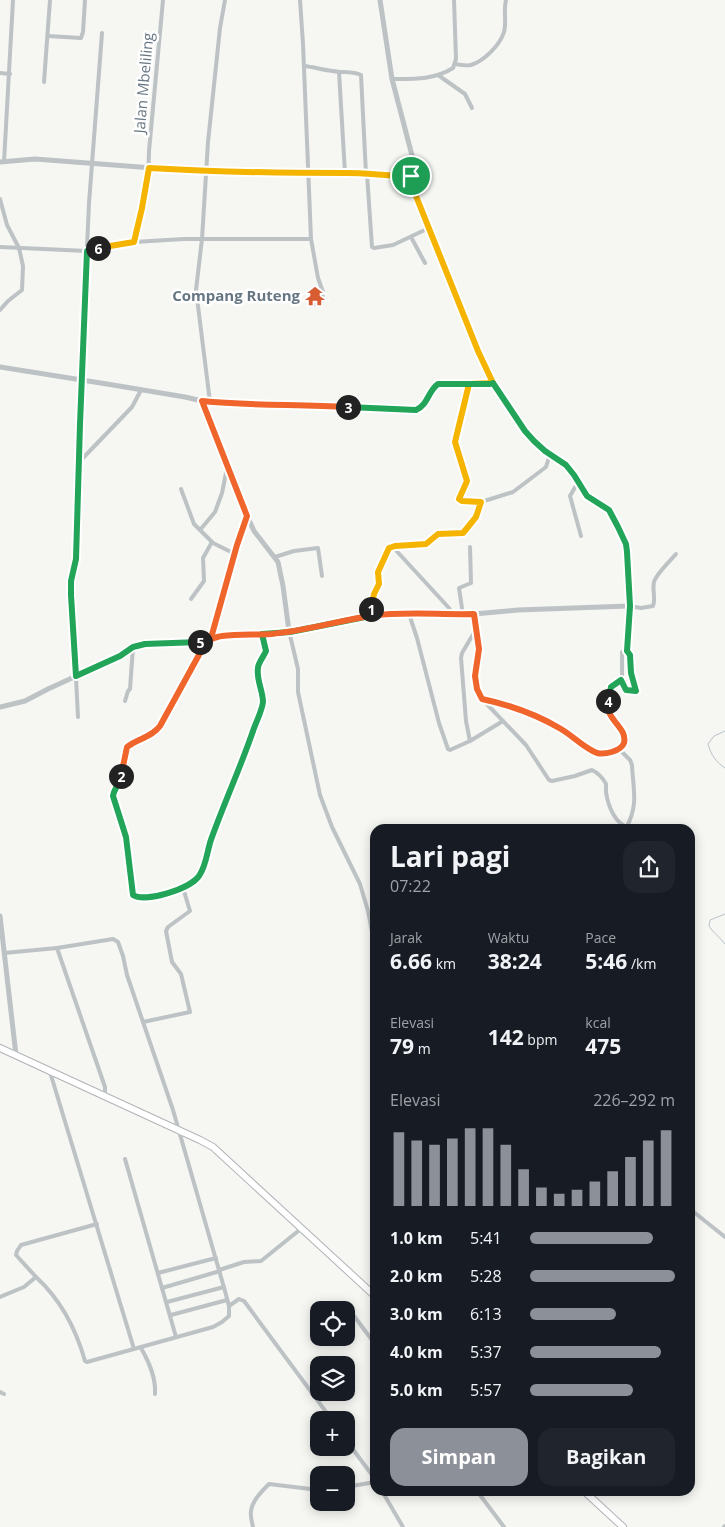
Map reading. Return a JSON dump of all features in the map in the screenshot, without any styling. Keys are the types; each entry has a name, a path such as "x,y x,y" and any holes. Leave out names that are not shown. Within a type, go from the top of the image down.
{"highway":[{"path":"0,1048 214,1148 370,1291"},
{"path":"589,1496 623,1527"}],"street":[{"path":"13,0 10,74 2,162 35,159 205,172 345,173 411,176"},
{"path":"44,82 50,0"},
{"path":"48,36 81,38 85,0"},
{"name":"Jalan Mbeliling","path":"134,242 149,168 163,0"},
{"path":"210,402 196,294 202,239 205,172 220,28 225,0"},
{"path":"300,0 311,239 321,288"},
{"path":"380,0 392,79 414,163 415,172 411,176"},
{"path":"392,79 423,78 438,75 450,70 455,64 454,0"},
{"path":"455,64 473,64 486,56 497,45 504,32 506,0"},
{"path":"78,717 71,581 76,559 78,459 91,162 102,33"},
{"path":"304,66 362,75 372,247 389,246 429,228"},
{"path":"339,72 345,173"},
{"path":"0,73 10,74"},
{"path":"438,75 466,94 472,108"},
{"path":"411,176 416,196 478,351 493,383 525,431 539,447 566,465 587,496 609,510 623,536 627,552 630,606 627,651 630,655 631,673 636,692 626,690 621,680 622,652 627,651"},
{"path":"0,199 8,225 19,248 23,266 22,290 0,310"},
{"path":"410,237 425,263"},
{"path":"0,247 87,251 134,242 202,239 311,239"},
{"path":"0,367 210,402 416,410 424,405 434,387 438,384 493,383"},
{"path":"469,384 455,442 467,481 459,499 462,501 481,502 516,490 546,466 550,454"},
{"path":"78,459 83,458 132,407 141,390"},
{"path":"202,401 254,531 275,557 280,568 298,669 298,692 320,795 332,827 360,884 370,921"},
{"path":"200,530 215,512 222,495 227,465"},
{"path":"578,482 570,496 581,536"},
{"path":"181,489 194,524 212,542 235,554"},
{"path":"370,616 374,594 379,584 378,572 388,550 392,546 426,543 438,534 463,533 476,517 481,502"},
{"path":"247,516 208,640 160,726 151,735 137,740 127,747 121,778 113,794 115,806 126,837 133,895 136,897 176,892 194,881 203,870 211,840 243,759 262,703 258,668 266,651 262,634"},
{"path":"191,599 204,581 203,560 212,542"},
{"path":"392,546 453,614"},
{"path":"462,615 459,588 471,584 470,546"},
{"path":"275,557 294,551 318,548 322,576"},
{"path":"0,708 25,701 120,656 133,647 145,644 208,640 220,636 290,632 370,616 390,614 462,615 518,610 630,606 641,608 653,606 653,584 676,554"},
{"path":"409,614 447,748 450,750 470,741 503,721"},
{"path":"474,614 479,649 475,676 477,689 482,699 526,745 550,781 592,770 601,776 606,784 606,792 615,818 623,824"},
{"path":"470,741 466,721 461,656 475,631"},
{"path":"124,701 130,689 133,647"},
{"path":"482,699 504,703 524,710 561,730 597,753 602,753 619,749 623,744 624,736 610,715 608,703 611,687 621,680"},
{"path":"619,749 632,764 635,802 629,824"},
{"path":"143,1022 190,1012 181,974 172,962 166,931 168,927 189,912 183,888"},
{"path":"0,916 16,1055"},
{"path":"4,953 57,948 101,940 116,940 118,942 127,975 173,1110 220,1271 229,1306 229,1316 213,1327 85,1362 74,1330 54,1296 16,1255 16,1251 20,1245 97,1224"},
{"path":"57,948 105,1087 104,1096"},
{"path":"50,1070 134,1349"},
{"path":"125,1159 176,1337"},
{"path":"695,1213 725,1237"},
{"path":"162,1288 244,1262 261,1261 302,1228"},
{"path":"158,1274 216,1258"},
{"path":"0,1297 24,1287 35,1277"},
{"path":"167,1302 224,1287"},
{"path":"229,1306 239,1299 244,1301 325,1411"},
{"path":"170,1315 227,1300"},
{"path":"355,1317 370,1337"},
{"path":"141,1348 150,1365 155,1384 155,1394"},
{"path":"355,1452 370,1473"},
{"path":"355,1485 370,1481"},
{"path":"253,1527 252,1507 258,1496 269,1484 310,1489"},
{"path":"385,1496 403,1527"},
{"path":"481,1496 504,1527"}],"waterway":[{"path":"725,731 714,736 708,744 714,758 725,768"},
{"path":"725,914 710,920 709,926 725,944"}],"place":[{"name":"Compang Ruteng","path":"315,296"}],"route":[{"path":"411,176 343,173 205,172 149,168 134,242 87,251 76,559 71,581 76,676 120,656 133,647 145,644 206,642 209,640 211,638 220,636 290,632 298,630 370,616 390,614 474,614 479,649 475,676 477,689 482,699 504,703 524,710 561,730 597,753 616,750 623,744 624,734 610,715 608,698 611,687 621,680 626,690 636,692 631,673 630,655 627,651 630,606 626,544 609,510 587,496 566,465 539,447 525,431 493,383 438,384 434,387 424,405 416,410 202,401 247,516 211,638 206,642 157,730 151,735 132,743 125,752 121,778 113,796 126,837 132,892 136,897 176,892 194,881 203,870 211,840 243,759 263,701 258,668 266,651 266,648 262,634 290,632 370,616 374,594 379,584 378,572 390,547 426,544 438,534 463,533 478,513 481,502 459,500 459,496 467,481 455,442 469,384 493,383 478,351 421,210 411,176"}]}
